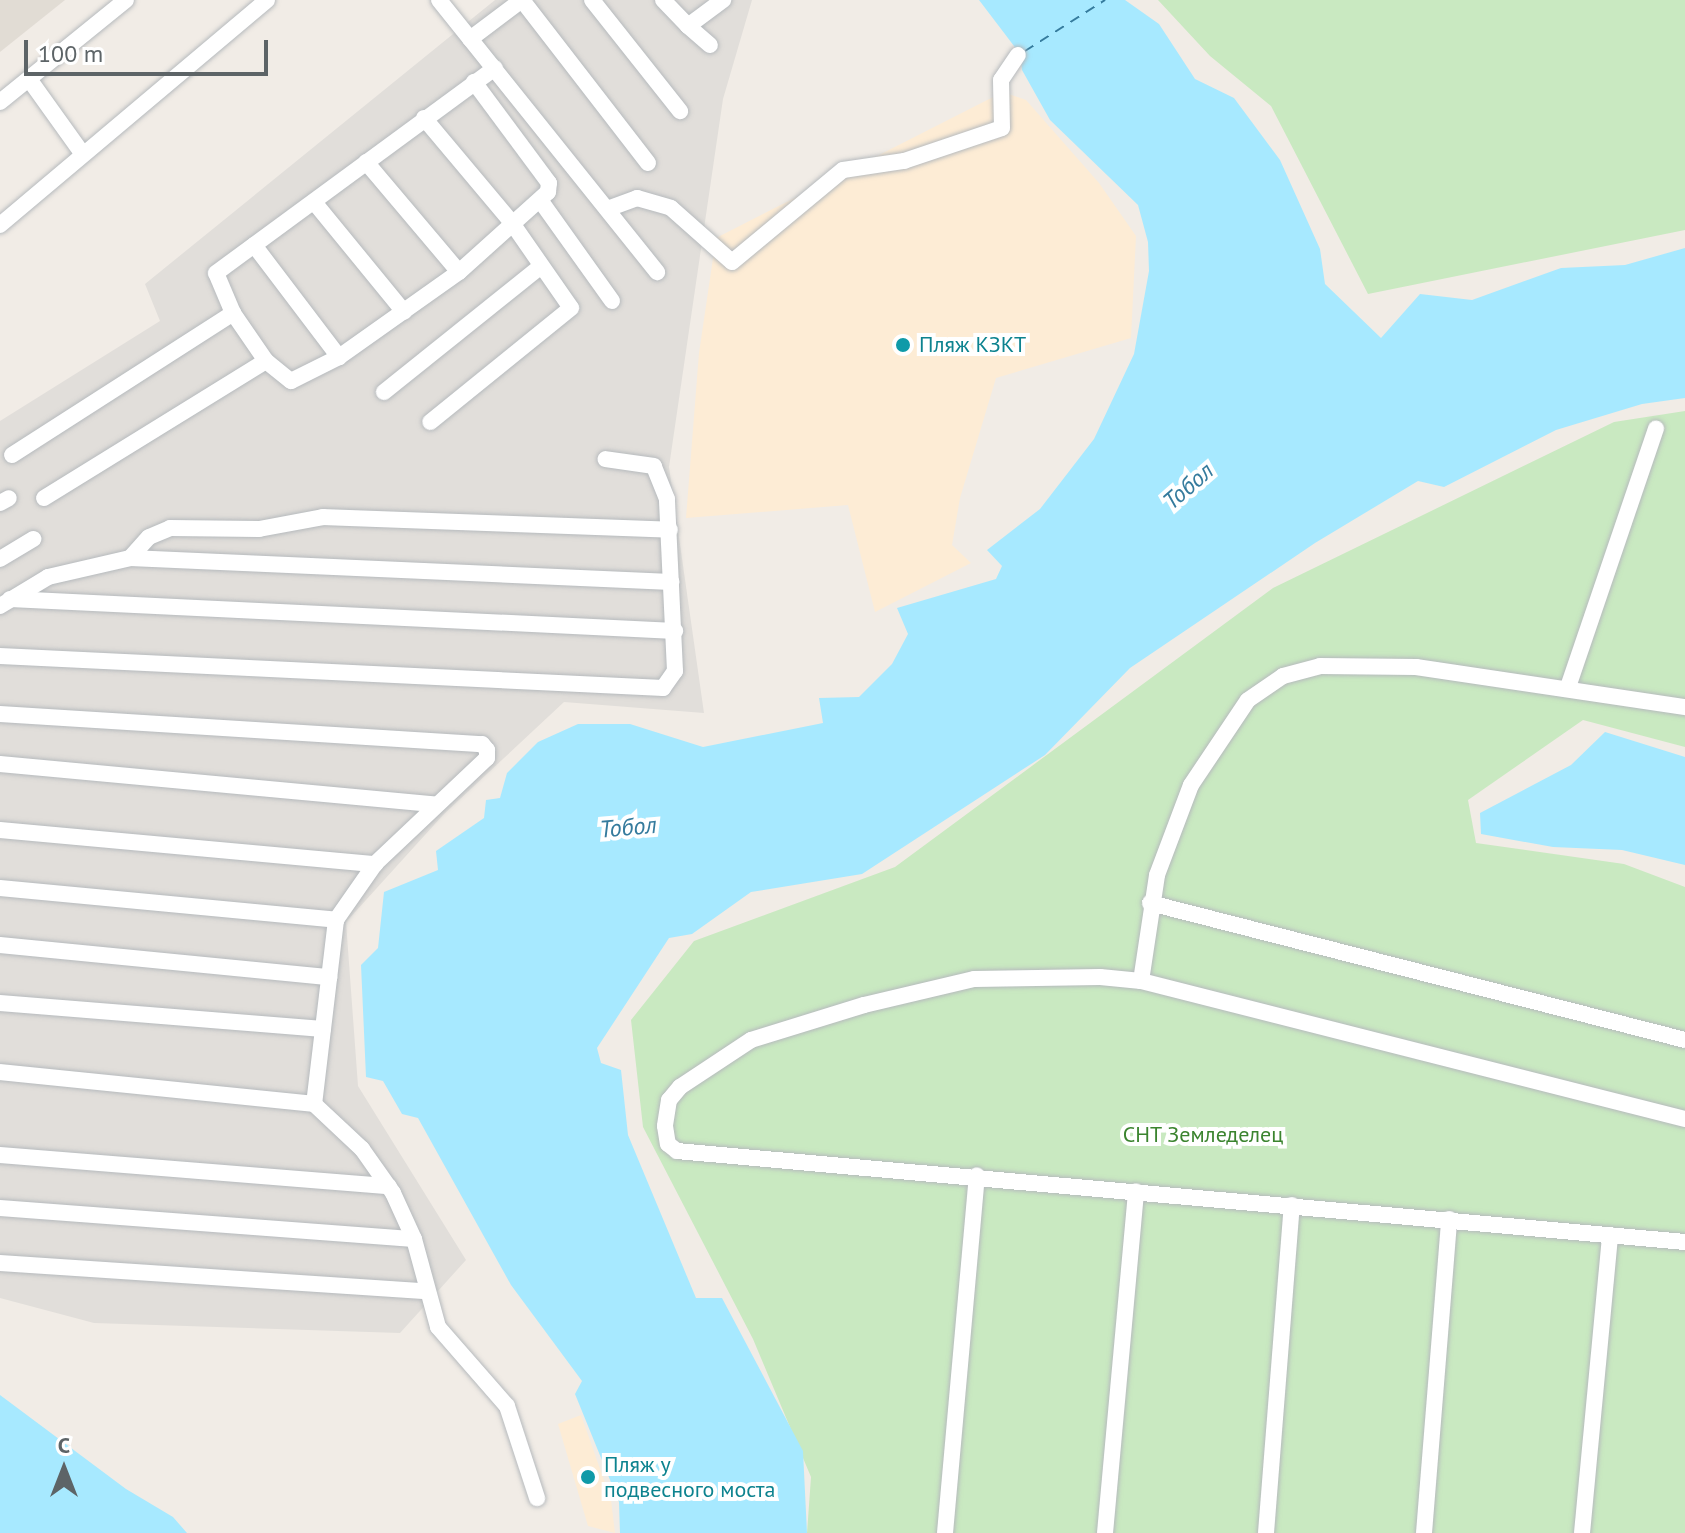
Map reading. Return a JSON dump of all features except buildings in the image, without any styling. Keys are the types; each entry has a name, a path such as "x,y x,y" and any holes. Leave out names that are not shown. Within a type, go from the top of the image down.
{"street":[{"path":"0,102 126,0"},
{"path":"0,225 267,0"},
{"path":"439,0 610,208 657,272"},
{"path":"470,39 522,0 648,163"},
{"path":"592,0 680,111"},
{"path":"663,0 710,45"},
{"path":"688,26 723,0"},
{"path":"610,208 637,198 671,208 732,262 843,170 904,161 1002,128 1006,97 1001,80 1018,55"},
{"path":"474,82 549,183 540,200 459,272 404,312 339,357 291,381 266,361 233,313 216,273 424,118 474,82 495,68"},
{"path":"29,79 82,153"},
{"path":"424,118 512,223 571,308 430,422"},
{"path":"366,162 459,272"},
{"path":"540,200 612,301"},
{"path":"314,202 404,312"},
{"path":"254,245 339,357"},
{"path":"384,392 541,266"},
{"path":"12,455 233,313"},
{"path":"44,498 266,361"},
{"path":"1568,687 1656,429"},
{"path":"0,656 655,690 674,677 675,631 667,499 654,466 605,459"},
{"path":"130,558 149,537 170,528 259,529 323,517 670,530"},
{"path":"0,559 33,539"},
{"path":"5,603 69,570 130,558 671,582"},
{"path":"5,603 675,631"},
{"path":"1141,981 1150,903 1191,785 1248,700 1283,676 1320,666 1416,667 1568,687 1685,707"},
{"path":"0,714 482,744 487,758 375,864 336,920 314,1104"},
{"path":"0,764 435,804"},
{"path":"0,830 375,864"},
{"path":"0,888 336,920"},
{"path":"1150,903 1685,1040"},
{"path":"0,945 329,977"},
{"path":"1685,1119 1141,981 974,979 864,1005 751,1040 721,1055 680,1087 666,1113 668,1144 677,1151 977,1175 1685,1242"},
{"path":"0,1003 323,1029"},
{"path":"0,1072 314,1104 362,1149 389,1186 414,1239 438,1327 507,1406 537,1498"},
{"path":"0,1155 389,1186"},
{"path":"945,1533 977,1175"},
{"path":"1105,1533 1136,1191"},
{"path":"1266,1533 1292,1205"},
{"path":"0,1208 414,1239"},
{"path":"1424,1533 1449,1219"},
{"path":"1582,1533 1610,1235"},
{"path":"0,1263 427,1291"}],"shaded area":[{"path":"0,0 65,0 0,52"},
{"path":"495,0 752,0 723,99 669,467 704,713 564,702 444,814 346,922 358,1086 466,1260 400,1333 94,1323 0,1298 0,421 160,321 145,284"}],"green space":[{"path":"1158,0 1685,0 1685,230 1368,294 1271,106 1210,56"},
{"name":"СНТ Земледелец","path":"1685,411 1685,747 1583,720 1468,800 1476,843 1624,864 1685,887 1685,1533 807,1533 811,1477 753,1339 643,1127 631,1020 694,941 895,867 1273,588 1614,422"}],"sand":[{"name":"Пляж КЗКТ","path":"1003,92 1026,100 1099,183 1136,236 1131,338 996,378 960,498 952,545 971,563 875,612 848,505 686,518 699,353 716,238"},
{"name":"Пляж у подвесного моста","path":"581,1415 611,1500 615,1533 588,1526 558,1424"}],"water":[{"name":"Тобол","path":"979,0 1125,0 1159,24 1195,79 1234,98 1280,160 1320,249 1325,284 1381,338 1420,294 1472,300 1561,268 1625,265 1685,248 1685,398 1642,404 1556,430 1444,487 1418,481 1315,543 1130,668 1045,755 862,874 751,892 692,934 669,938 597,1048 601,1063 621,1070 628,1135 696,1298 722,1298 803,1451 807,1533 620,1533 619,1502 575,1394 582,1381 511,1285 418,1118 402,1114 383,1081 366,1077 361,965 378,948 384,892 438,870 436,851 484,818 486,800 500,798 507,773 538,742 578,724 630,724 703,747 823,723 819,698 859,697 892,664 908,634 897,608 996,579 1002,566 987,550 1040,509 1094,439 1134,354 1149,271 1148,242 1138,205 1050,120 1022,70 1020,54"},
{"path":"1605,732 1685,757 1685,865 1622,850 1553,847 1481,834 1480,813 1571,765"},
{"path":"0,1395 126,1489 173,1517 187,1533 0,1533"}],"ferry route":[{"path":"1025,51 1105,0"}],"place":[{"name":"Пляж КЗКТ","path":"903,345"},
{"name":"Пляж у подвесного моста","path":"588,1477"}]}
